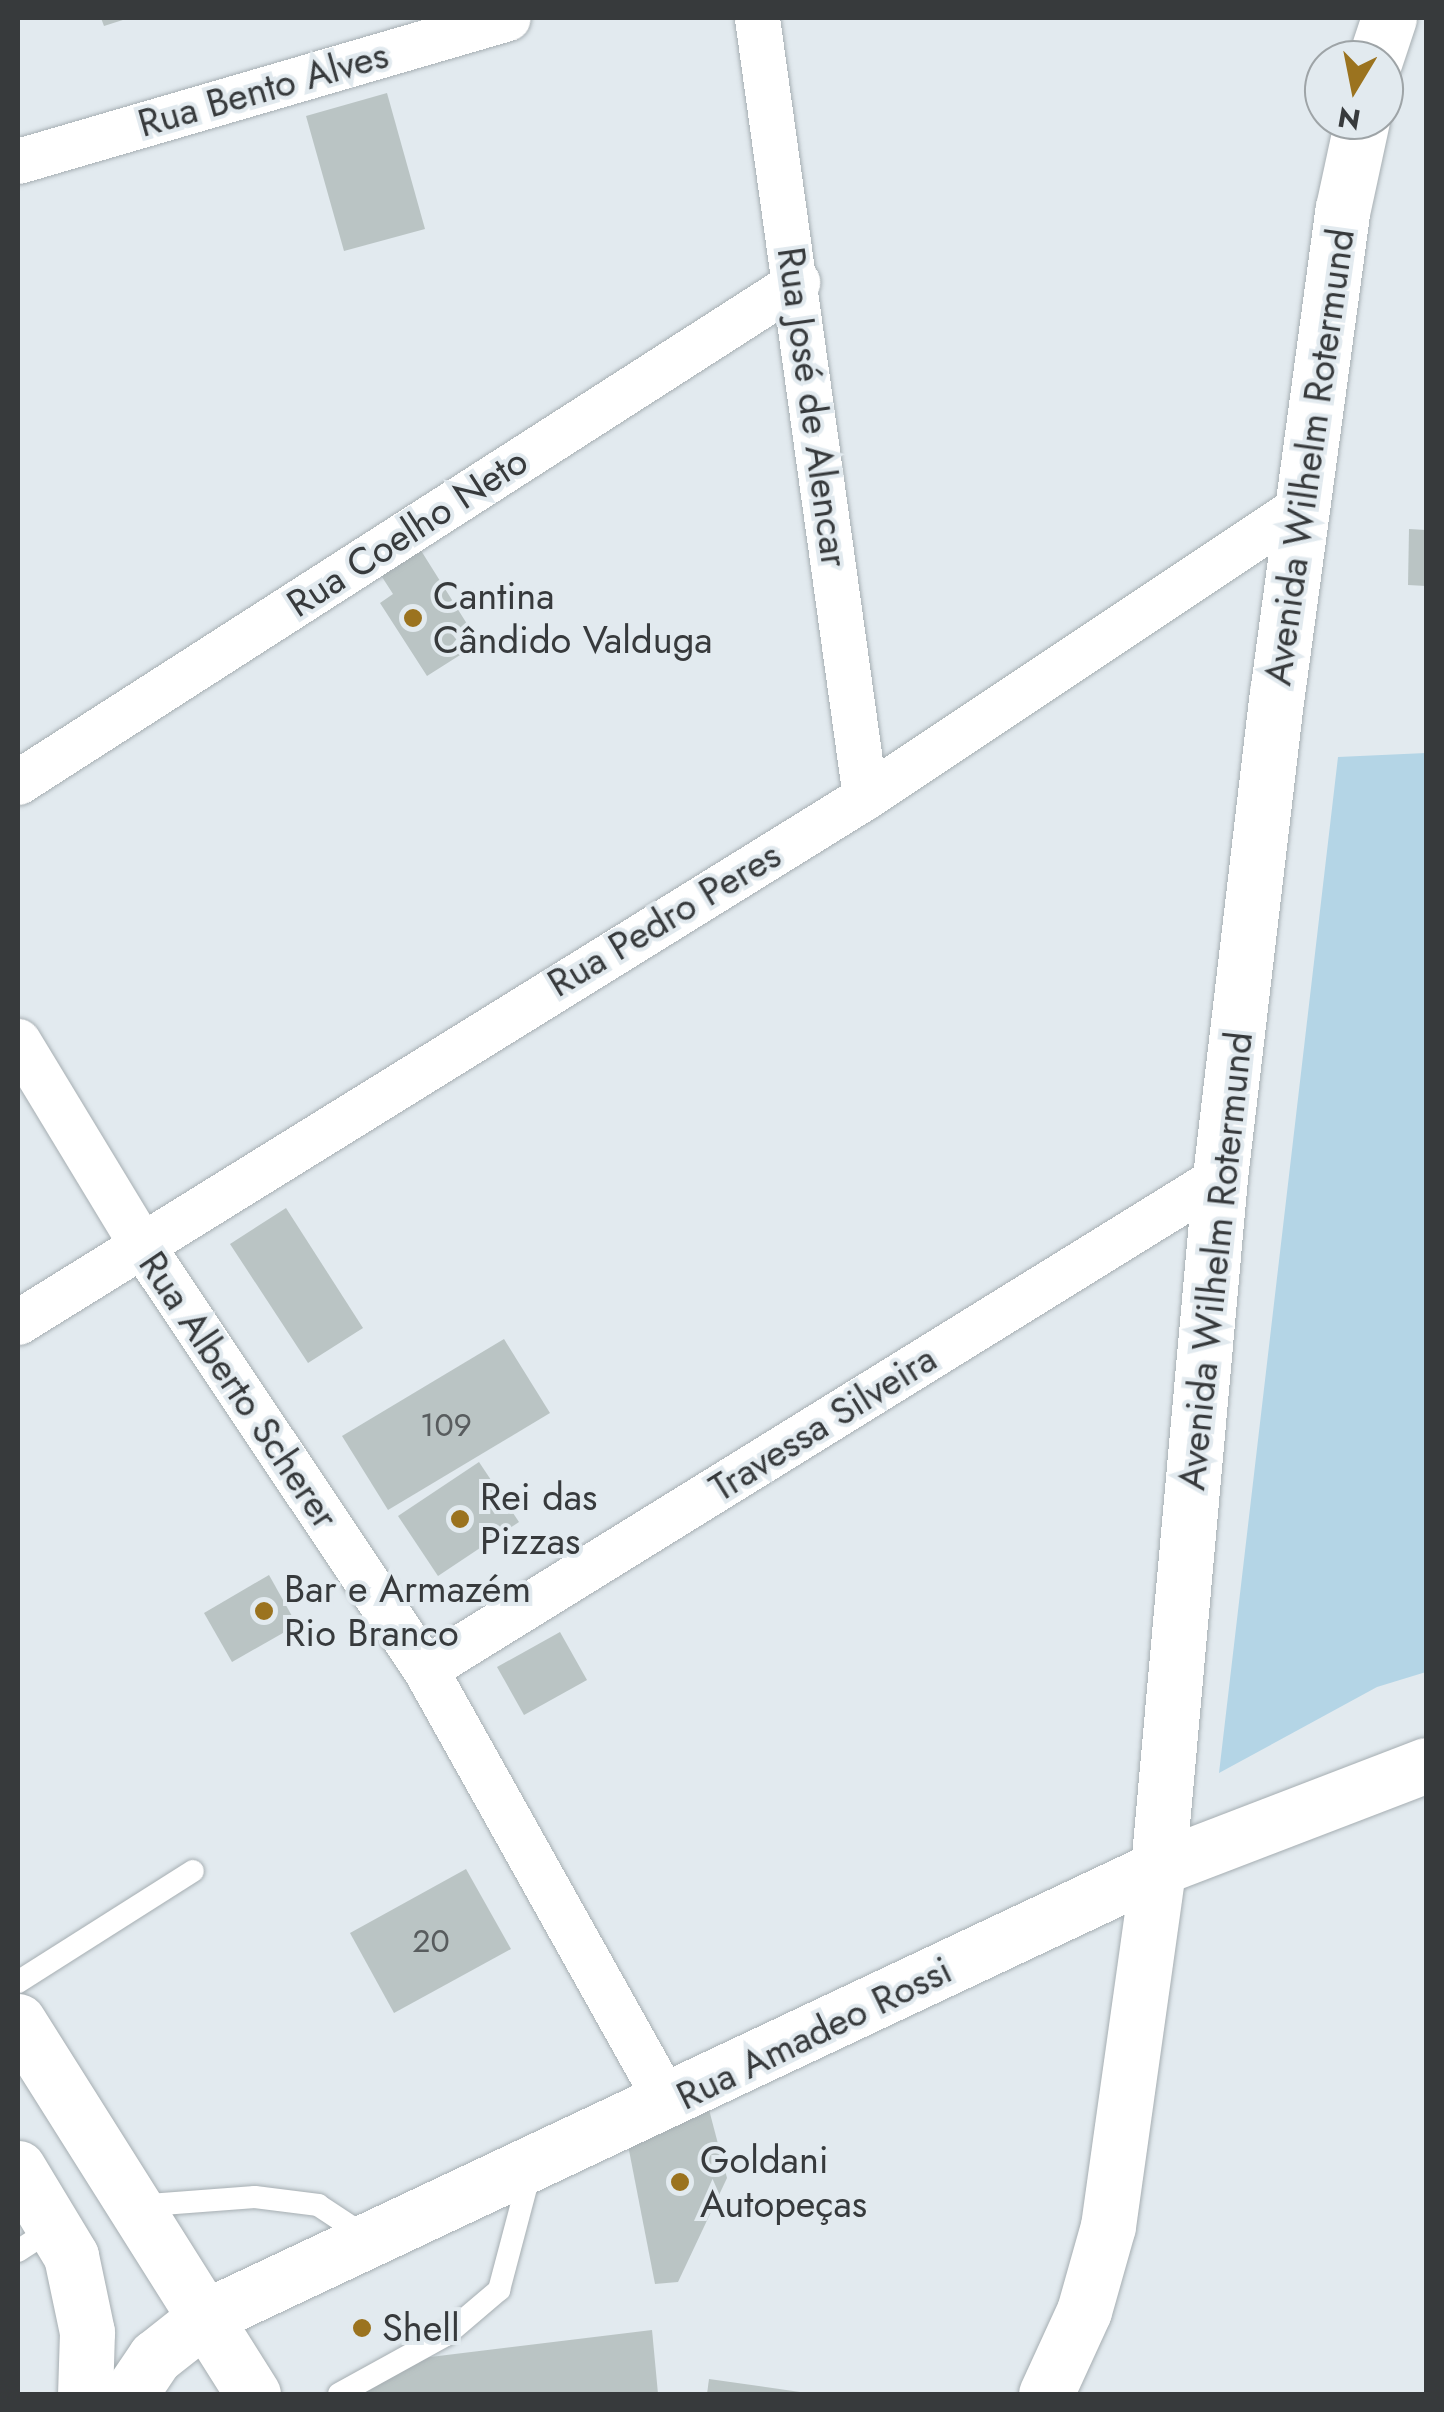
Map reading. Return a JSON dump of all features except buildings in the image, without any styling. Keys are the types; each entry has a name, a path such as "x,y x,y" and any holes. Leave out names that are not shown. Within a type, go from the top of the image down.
{"street":[{"name":"Rua Bento Alves","path":"18,160 508,18"},
{"name":"Rua José de Alencar","path":"757,18 797,282 865,796"},
{"name":"Avenida Wilhelm Rotermund","path":"1046,2394 1084,2310 1108,2226 1158,1868 1220,1177 1342,208 1357,140"},
{"name":"Rua Coelho Neto","path":"18,782 797,282"},
{"name":"Rua Pedro Peres","path":"18,1322 139,1241 865,796 1303,505"},
{"name":"Rua Alberto Scherer","path":"18,1041 139,1241 426,1670 668,2103"},
{"name":"Travessa Silveira","path":"426,1670 1220,1177"},
{"name":"Rua Amadeo Rossi","path":"130,2394 155,2358 207,2316 668,2103 1158,1868 1426,1765"},
{"path":"18,2021 253,2394"},
{"path":"18,2168 36,2239 71,2256 87,2332 85,2394"}],"lane":[{"path":"18,1982 193,1871"},
{"path":"339,2394 446,2335 498,2290 532,2166"},
{"path":"136,2206 255,2197 318,2204 371,2240"}],"shaded area":[{"path":"1426,753 1426,1672 1377,1687 1219,1773 1338,757"}],"place":[{"name":"Cantina Cândido Valduga","path":"413,618"},
{"name":"Rei das Pizzas","path":"460,1519"},
{"name":"Bar e Armazém Rio Branco","path":"264,1611"},
{"name":"Goldani Autopeças","path":"680,2182"},
{"name":"Shell","path":"362,2328"}]}
